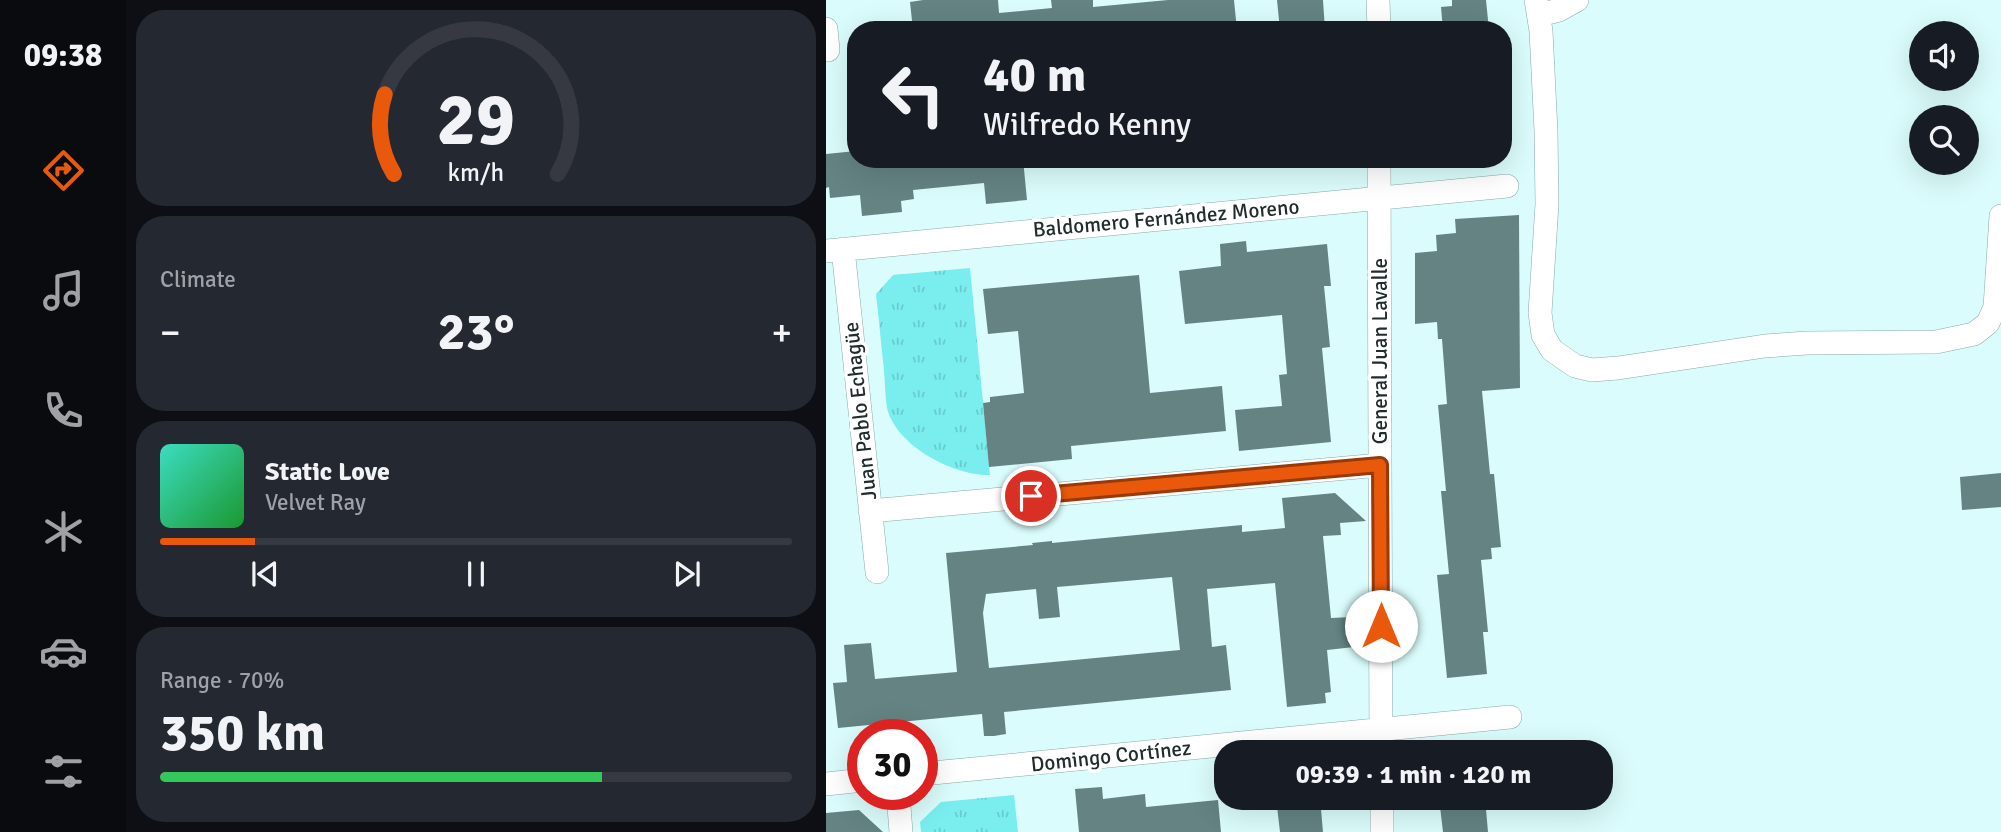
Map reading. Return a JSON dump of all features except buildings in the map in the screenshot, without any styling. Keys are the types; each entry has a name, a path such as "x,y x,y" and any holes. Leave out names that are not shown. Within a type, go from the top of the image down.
{"street":[{"path":"1378,0 1378,21"},
{"path":"1577,0 1559,10 1537,7 1541,31 1547,204 1540,313 1543,335 1552,350 1575,366 1592,370 1618,368 1765,346 1807,342 1936,342 1974,334 1989,323 1995,307 2001,216"},
{"name":"General Juan Lavalle","path":"1379,168 1381,740"},
{"name":"Baldomero Fernández Moreno","path":"834,250 1507,186"},
{"name":"Juan Pablo Echagüe","path":"834,250 877,572"},
{"path":"870,511 1380,465"},
{"name":"Domingo Cortínez","path":"938,772 1510,717"},
{"path":"826,784 847,782"},
{"path":"899,810 901,832"},
{"path":"1382,810 1382,832"}],"green space":[{"path":"970,268 990,475 976,474 944,464 914,446 893,422 886,399 876,294 893,275"},
{"path":"1014,795 1018,832 921,832 920,822 933,810 938,810 941,802"}],"route":[{"path":"1031,496 1380,465 1381,626"}]}
